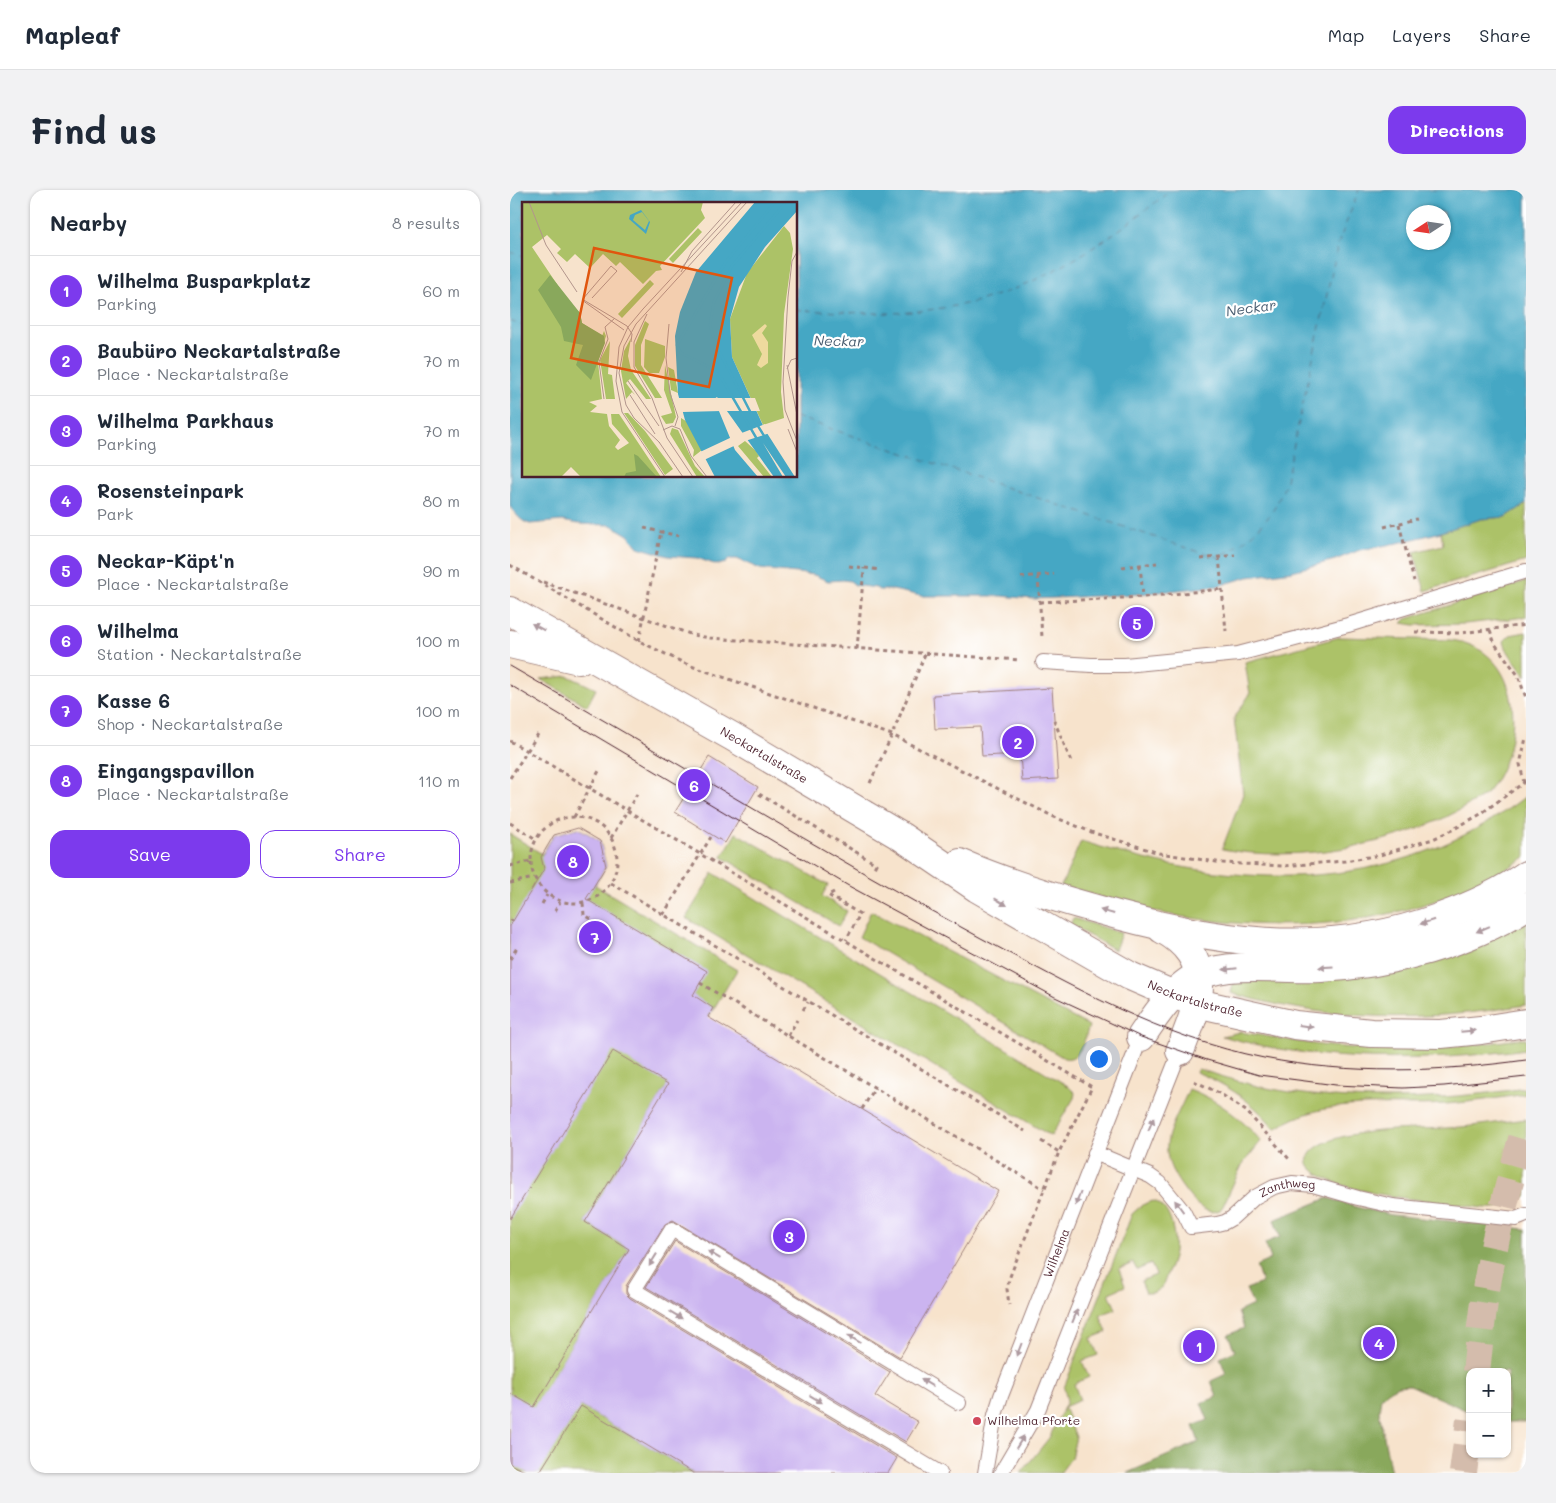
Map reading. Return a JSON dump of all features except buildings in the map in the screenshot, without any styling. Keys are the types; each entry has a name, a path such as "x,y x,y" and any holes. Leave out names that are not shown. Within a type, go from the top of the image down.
{"main road":[{"name":"Neckartalstraße","path":"510,611 626,676 902,837 977,888 1102,960 1130,976 1185,999 1258,1017 1324,1029 1370,1034 1441,1034 1526,1023"},
{"name":"Neckartalstraße","path":"510,644 591,663 626,676"},
{"name":"Neckartalstraße","path":"902,837 971,868 1023,887 1111,914 1208,936 1262,942 1296,944 1338,941 1397,931 1432,920 1488,897 1526,875"},
{"path":"1141,1037 1185,999 1200,975 1234,968 1328,967 1362,964 1401,956 1449,942 1487,927 1526,906"},
{"path":"1154,925 1184,944 1195,960 1200,975"},
{"path":"1102,960 1121,973 1137,989 1144,1010 1141,1037"},
{"path":"1183,1044 1185,999"},
{"path":"1183,1044 1192,1029 1210,1018 1222,1016 1258,1017"}],"lane":[{"path":"1043,662 1125,665 1238,654 1363,621 1526,571"},
{"name":"Wilhelma","path":"985,1473 995,1415 1001,1396 1141,1037"},
{"path":"1001,1473 1038,1410 1183,1044"},
{"name":"Zanthweg","path":"1095,1153 1156,1179 1165,1187 1183,1211 1191,1227 1225,1222 1255,1197 1274,1187 1292,1183 1313,1185 1393,1206 1521,1217"},
{"path":"940,1473 634,1290 672,1229 959,1403"}],"path":[{"path":"1384,527 1418,519"},
{"path":"1399,524 1416,589"},
{"path":"644,528 679,536"},
{"path":"639,641 661,532"},
{"path":"1201,559 1235,555"},
{"path":"1219,557 1226,634"},
{"path":"1122,567 1158,563"},
{"path":"510,565 639,641 688,665 892,735 1052,816 1094,833 1159,852 1224,863 1310,865 1380,855 1433,839 1479,815 1525,782 1520,764 1526,738"},
{"path":"1140,565 1143,596"},
{"path":"848,566 880,570"},
{"path":"857,649 864,568"},
{"path":"1021,577 1054,574"},
{"path":"1038,576 1042,638"},
{"path":"535,579 693,635 710,638 1043,662"},
{"path":"1040,603 1222,589"},
{"path":"1415,632 1460,633 1526,625"},
{"path":"1490,630 1494,644 1518,674 1526,698"},
{"path":"868,788 892,735 924,654"},
{"path":"1054,720 1072,764"},
{"path":"510,778 538,734"},
{"path":"510,741 1092,1087 1059,1152 1009,1279 1007,1289 1010,1309"},
{"path":"573,817 599,771"},
{"path":"611,838 637,794"},
{"path":"759,794 876,864 873,870"},
{"path":"573,817 592,821 604,829 611,838 615,848 617,862 611,884 595,898 582,903 567,904 547,895 538,885 530,862 532,848 541,831 563,818 573,817"},
{"path":"510,823 536,839"},
{"path":"663,915 711,838"},
{"path":"510,866 530,862"},
{"path":"510,884 534,878"},
{"path":"611,884 1025,1131"},
{"path":"834,892 828,895 860,914 846,940"},
{"path":"542,904 547,895"},
{"path":"555,911 560,902"},
{"path":"582,903 584,915 592,919"},
{"path":"510,959 518,946"},
{"path":"700,983 1044,1189"},
{"path":"804,1010 808,1002"},
{"path":"788,1036 797,1020"},
{"path":"1193,1081 1221,1094 1246,1111 1281,1151"},
{"path":"862,1109 875,1088"},
{"path":"1041,1141 1059,1152"}],"green space":[{"path":"1526,504 1526,561 1425,591 1414,552 1443,545 1441,532 1481,519 1506,517"},
{"path":"1526,581 1526,617 1465,624 1414,625 1402,623 1406,619"},
{"path":"1526,632 1526,677 1507,650 1504,641 1510,635"},
{"path":"1340,637 1451,640 1476,647 1494,661 1506,680 1512,702 1513,726 1508,750 1500,773 1487,793 1477,800 1458,811 1404,834 1374,842 1312,852 1250,853 1222,849 1243,794 1234,718 1250,694 1245,662"},
{"path":"568,676 596,689 587,706 540,679"},
{"path":"1526,796 1526,857 1483,881 1439,899 1394,913 1347,921 1300,925 1252,924 1204,920 1156,912 1061,886 1081,841 1151,861 1210,871 1258,876 1305,876 1352,871 1398,861 1442,845 1485,824"},
{"path":"578,828 600,841 606,866 595,885 737,970 585,1222 629,1249 547,1386 693,1473 510,1473 510,834 542,854 554,835"},
{"path":"736,833 828,885 822,896 847,911 839,926 722,857"},
{"path":"713,873 1068,1086 1075,1093 1074,1098 1051,1136 686,918"},
{"path":"871,911 1089,1026 1078,1053 1070,1058 1064,1058 859,937"},
{"path":"1073,918 1121,933 1115,950 1070,925"},
{"path":"1526,920 1526,1005 1451,1014 1378,1016 1305,1010 1231,993 1235,977"},
{"path":"1240,1032 1329,1046 1388,1049 1457,1046 1526,1038 1526,1049 1450,1057 1373,1058 1297,1052 1222,1036"},
{"path":"1198,1069 1257,1086 1324,1096 1391,1099 1425,1098 1526,1088 1526,1094 1446,1104 1336,1107 1315,1111 1295,1118 1275,1129 1267,1119 1239,1095 1196,1072"},
{"path":"1189,1089 1200,1093 1228,1110 1261,1141 1242,1165 1223,1206 1220,1210 1213,1212 1194,1202 1169,1164 1168,1140"},
{"path":"1526,1119 1526,1196 1506,1205 1493,1208 1398,1197 1352,1188 1316,1173 1307,1162 1313,1150 1327,1142 1346,1136 1391,1130 1466,1127"},
{"path":"1328,1198 1356,1207 1392,1215 1526,1229 1526,1422 1511,1422 1511,1368 1466,1368 1466,1410 1409,1385 1398,1386 1388,1391 1381,1398 1379,1411 1391,1473 1127,1473 1199,1442 1193,1426 1208,1420 1201,1403 1217,1397 1211,1381 1226,1374 1220,1358 1235,1351 1228,1335 1244,1328 1238,1312 1253,1305 1246,1289 1262,1283 1256,1266 1271,1259 1265,1243 1280,1237 1274,1220"},
{"path":"1153,1201 1164,1208 1173,1230 1173,1258 1164,1284 1156,1292 1146,1293 1141,1281 1156,1275 1151,1264 1137,1270 1133,1263 1119,1269 1125,1286 1109,1293 1116,1309 1100,1315 1107,1332 1091,1338 1098,1355 1082,1361 1089,1377 1074,1384 1080,1400 1064,1407 1067,1401 1064,1388 1132,1214 1142,1205"},
{"path":"1064,1407 1076,1437 1071,1458 1060,1473 1021,1473 1049,1438"}],"water":[{"name":"Neckar","path":"510,190 1526,190 1526,504 1506,517 1481,519 1441,532 1360,550 1335,560 1292,571 1248,577 1218,586 1139,594 1034,599 1001,596 921,596 893,590 879,590 855,585 850,581 828,581 814,575 760,569 737,559 729,559 726,563 717,565 697,558 668,556 638,547 628,535 611,525 579,524 562,521 530,524 521,520 510,507"}],"ferry route":[{"path":"798,310 896,313 935,309 978,301 1031,282 1080,256 1104,241 1171,190"},
{"path":"798,418 1196,551 1219,557 1243,542 1264,522 1275,507 1285,485 1338,244 1359,190"},
{"path":"510,252 522,255"},
{"path":"510,321 522,325"}],"tunnel":[{"path":"1476,1368 1484,1305 1497,1232 1526,1126"},
{"path":"1463,1473 1466,1450"}],"tram line":[{"path":"510,666 921,905 1083,992 1189,1038 1264,1058 1329,1067 1395,1070 1428,1069 1526,1060"},
{"path":"510,685 847,885 1055,997 1141,1037 1207,1060 1259,1075 1336,1085 1403,1088 1444,1086 1526,1077"}],"place":[{"name":"Neckar-Käpt'n","path":"1137,623"},
{"name":"Baubüro Neckartalstraße","path":"1018,742"},
{"name":"Wilhelma","path":"694,785"},
{"name":"Eingangspavillon","path":"573,861"},
{"name":"Kasse 6","path":"595,937"},
{"name":"Wilhelma Parkhaus","path":"789,1236"},
{"name":"Rosensteinpark","path":"1379,1343"},
{"name":"Wilhelma Busparkplatz","path":"1199,1346"},
{"name":"Wilhelma Pforte","path":"977,1421"}]}
